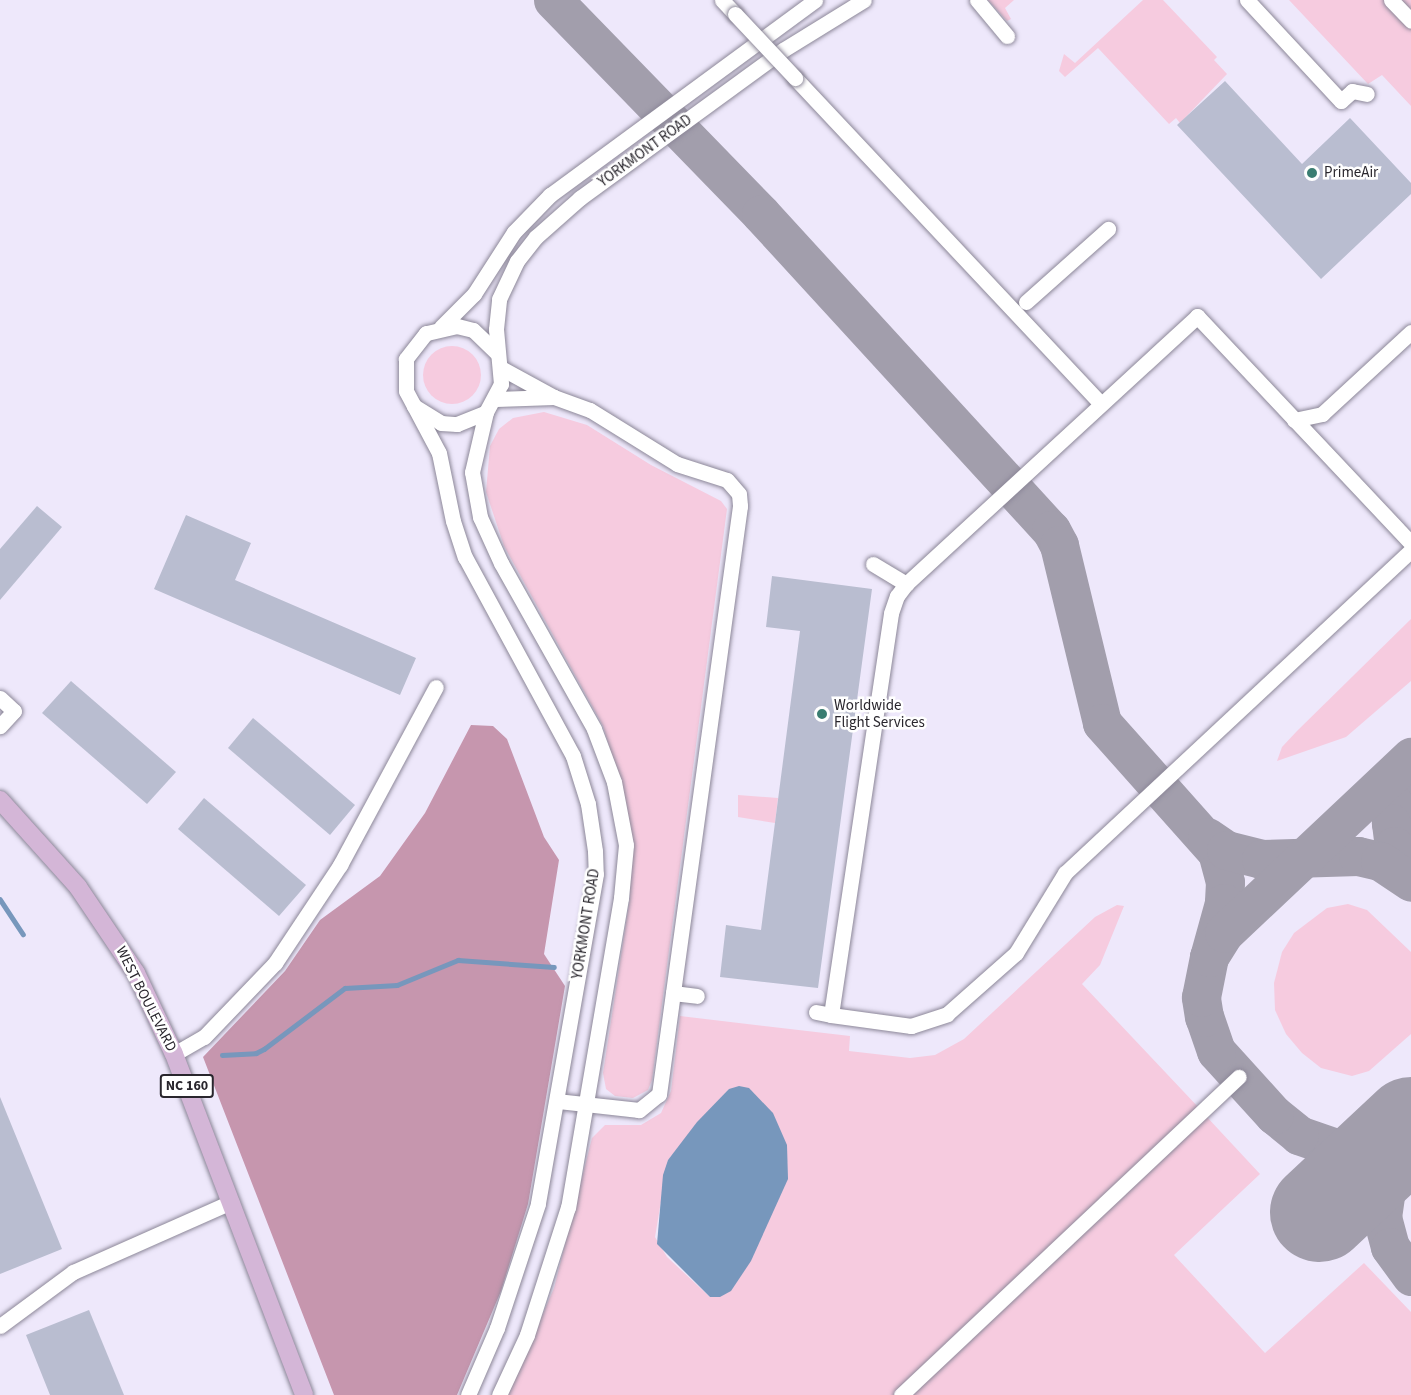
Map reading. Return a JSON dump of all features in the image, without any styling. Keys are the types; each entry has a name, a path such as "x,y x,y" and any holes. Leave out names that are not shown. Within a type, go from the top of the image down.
{"main road":[{"name":"WEST BOULEVARD","path":"0,800 40,842 111,932 135,973 174,1054 304,1395"}],"street":[{"path":"722,0 1101,404"},
{"name":"YORKMONT ROAD","path":"468,1395 523,1257 548,1160 596,874 594,830 580,774 566,739 465,557 453,520 439,453 414,406 403,375 406,359 420,339 441,327 474,294 514,232 550,195 815,0"},
{"name":"YORKMONT ROAD","path":"499,1395 545,1286 568,1207 588,1106 625,870 624,827 614,782 594,729 501,563 480,517 472,472 486,412 496,399 501,368 496,353 497,313 504,287 517,261 549,224 783,50 864,0"},
{"path":"977,0 1007,36"},
{"path":"1247,0 1341,101 1352,91 1367,94"},
{"path":"1391,0 1411,21"},
{"path":"1026,302 1108,229"},
{"path":"1411,543 1197,316 906,584 891,613 823,1014 911,1026 947,1014 1016,953 1065,873 1411,550"},
{"name":"YORKMONT ROAD","path":"441,327 473,330 496,353"},
{"path":"1294,420 1322,414 1411,332"},
{"path":"501,368 554,397 590,410 678,464 734,485 740,506 659,1094 639,1110 558,1101"},
{"path":"496,399 554,397"},
{"name":"YORKMONT ROAD","path":"414,406 426,417 457,424 486,412"},
{"path":"873,564 906,584"},
{"path":"174,1054 204,1036 275,963 340,865 436,687"},
{"path":"0,698 14,711 0,726"},
{"path":"673,993 697,996"},
{"path":"901,1395 1239,1077"},
{"path":"0,1326 73,1272 231,1202"}],"shaded area":[{"path":"988,0 1014,0 1005,8 1011,19 1007,21"},
{"path":"1143,0 1163,0 1217,57 1214,60 1227,74 1180,123 1176,118 1169,124 1098,48 1065,77 1059,71 1064,54 1075,63"},
{"path":"1289,0 1411,0 1411,106 1382,75 1368,84"},
{"path":"446,346 458,346 468,350 477,359 481,381 473,396 458,404 446,404 436,400 427,391 423,381 423,369 427,359 436,350"},
{"path":"544,412 587,425 651,465 721,501 727,509 652,1080 648,1090 633,1098 615,1096 606,1089 603,1073 630,897 626,802 603,726 504,546 486,492 490,446 499,429 513,418"},
{"path":"1411,619 1411,681 1346,737 1277,761 1282,747 1297,731"},
{"path":"471,725 493,726 507,739 544,837 559,860 544,954 565,986 528,1204 501,1291 457,1395 334,1395 203,1057 285,971 320,920 380,876 425,813"},
{"path":"738,795 778,798 775,823 738,817"},
{"path":"1348,904 1367,910 1411,952 1411,1034 1369,1071 1352,1076 1321,1068 1302,1053 1286,1034 1275,1010 1274,983 1282,952 1294,933 1327,908"},
{"path":"1117,905 1124,906 1100,965 1082,984 1200,1109 896,1395 508,1395 554,1288 592,1138 605,1125 641,1125 661,1113 671,1091 680,1016 850,1036 849,1051 910,1058 935,1055 964,1039 1095,917","holes":["729,1089 710,1297 667,1257 655,1237 668,1160"]},
{"path":"1206,1116 1260,1174 1174,1255 1265,1353 1364,1263 1411,1312 1411,1395 909,1395"}],"water":[{"path":"739,1086 749,1088 773,1113 787,1145 788,1179 751,1261 731,1291 720,1297 710,1297 657,1244 663,1175 668,1160 697,1122 729,1089"}],"building":[{"name":"PrimeAir","path":"1225,81 1302,164 1350,118 1411,183 1411,194 1321,279 1177,125"},
{"path":"37,506 62,527 0,600 0,549"},
{"path":"186,515 251,543 235,580 416,658 400,695 154,589"},
{"name":"Worldwide Flight Services","path":"772,576 872,589 818,988 720,977 726,925 761,930 800,631 766,627"},
{"path":"71,681 176,772 147,804 42,713"},
{"path":"253,718 355,805 330,835 228,748"},
{"path":"204,798 306,885 279,916 178,829"},
{"path":"0,1097 62,1249 0,1274"},
{"path":"89,1310 124,1395 50,1395 26,1335"}],"waterway":[{"path":"0,899 23,934"},
{"path":"222,1055 256,1053 264,1049 345,988 397,985 458,960 554,967"}],"taxiway":[{"path":"553,0 761,214 1051,530 1059,545 1102,723 1217,852 1225,882 1224,903 1209,957"},
{"path":"1409,1128 1362,1148 1333,1147 1299,1135 1274,1115 1216,1051 1204,1017 1201,997 1209,957 1224,933 1411,757"},
{"path":"1409,763 1392,801 1391,823 1394,846 1411,881"},
{"path":"1207,837 1226,850 1261,859 1358,856 1380,861 1411,882"},
{"path":"1409,1128 1389,1168 1382,1217 1390,1247 1411,1276"}],"runway":[{"path":"1319,1212 1411,1126"}],"place":[{"name":"PrimeAir","path":"1312,173"},
{"name":"Worldwide Flight Services","path":"822,714"}]}
